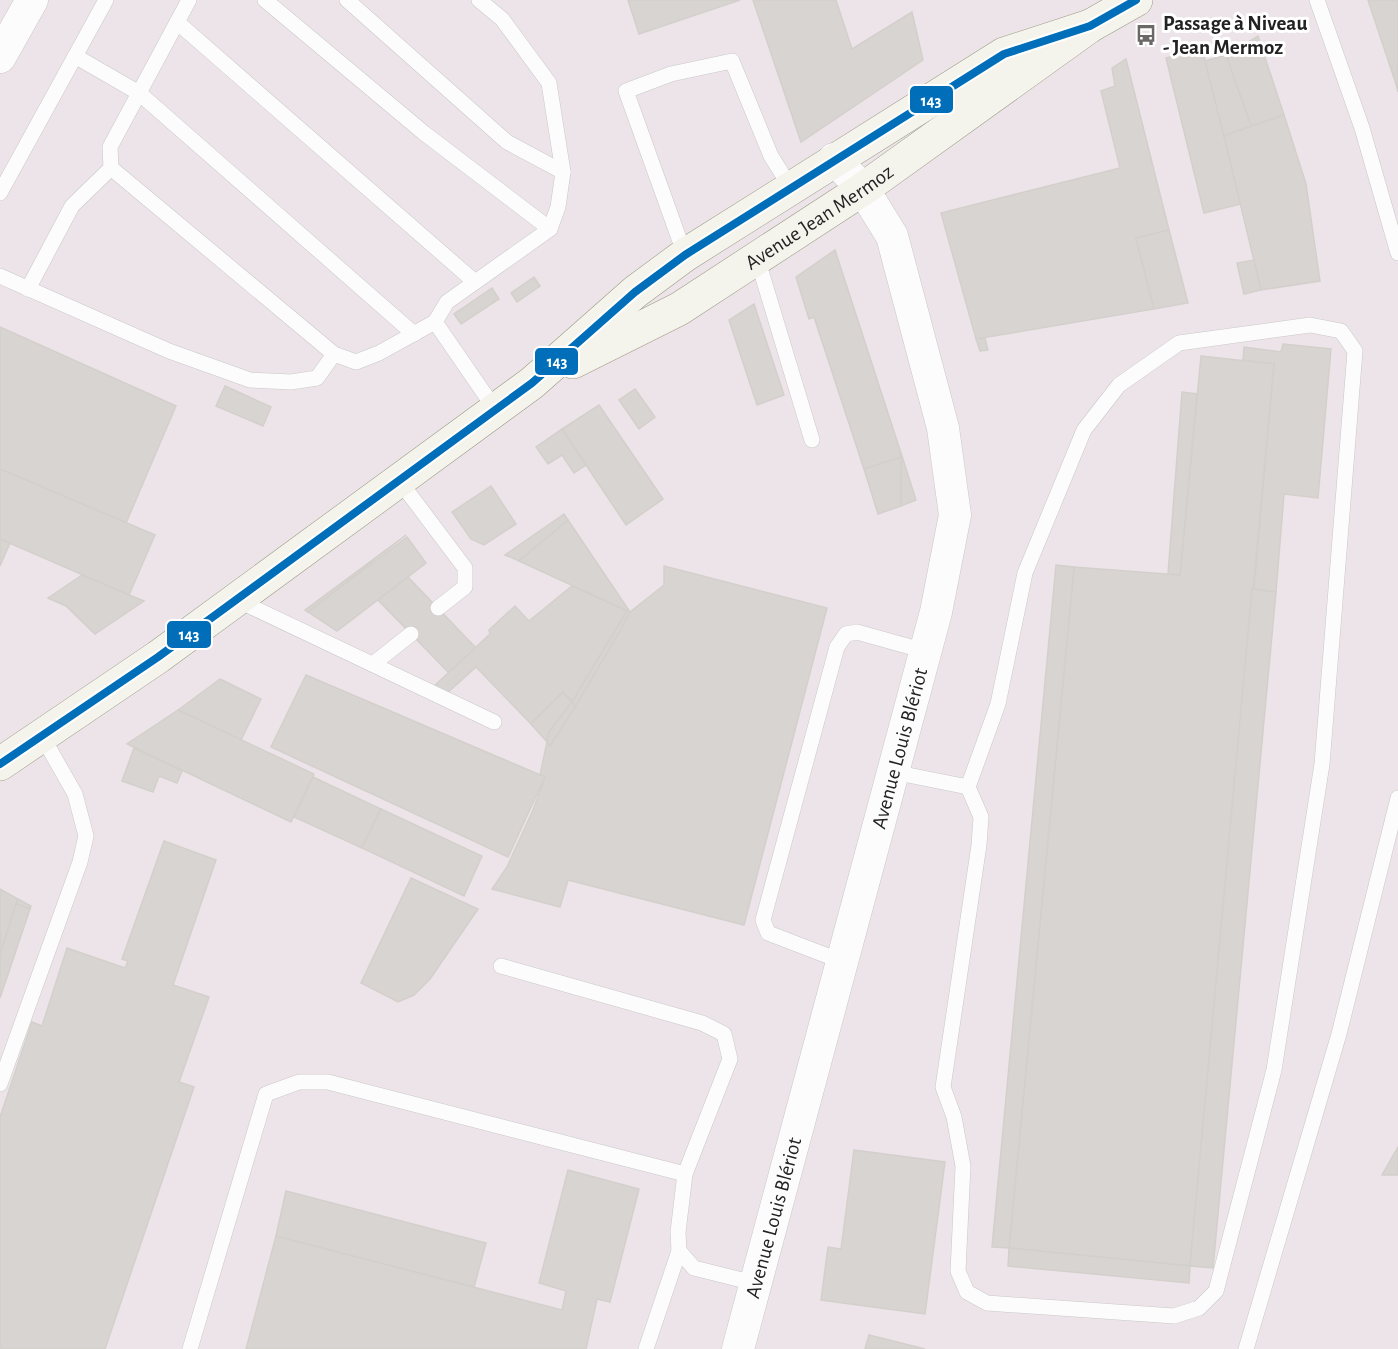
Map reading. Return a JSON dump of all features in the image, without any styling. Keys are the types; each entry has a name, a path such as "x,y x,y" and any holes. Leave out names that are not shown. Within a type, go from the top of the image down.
{"main road":[{"name":"Avenue Jean Mermoz","path":"532,383 679,309 863,189 1090,26 1136,0"},
{"name":"Avenue Jean Mermoz","path":"0,764 237,599 532,383 635,292 685,255 1004,54 1090,26"}],"street":[{"path":"0,57 32,0"},
{"name":"Avenue Louis Blériot","path":"738,1349 754,1282 936,612 955,515 944,428 892,236 863,189 834,159"}],"lane":[{"path":"0,193 106,0"},
{"path":"28,289 72,206 111,168 111,147 189,0"},
{"path":"265,0 424,133 550,229"},
{"path":"347,0 507,142 563,172"},
{"path":"111,168 334,354 356,362 379,353 435,322 447,302 550,229 558,207 563,172 549,83 502,19 478,0"},
{"path":"1317,0 1372,159 1398,253"},
{"path":"177,22 476,282"},
{"path":"75,56 139,93 414,334"},
{"path":"685,255 626,91 671,74 732,61 771,156 791,188"},
{"path":"757,258 812,440"},
{"path":"0,276 169,351 250,380 291,382 317,378 334,354"},
{"path":"435,322 495,409"},
{"path":"1310,325 1341,331 1355,351 1322,764 1274,1070 1216,1291 1199,1308 1174,1316 987,1302 967,1292 958,1271 963,1166 954,1117 943,1087 979,845 981,817 968,787 998,704 1025,573 1084,430 1119,385 1179,343 1310,325"},
{"path":"398,479 465,568 465,587 438,608"},
{"path":"237,599 494,722"},
{"path":"841,961 768,933 763,920 772,886 837,647 846,634 857,632 925,651"},
{"path":"373,664 411,634"},
{"path":"0,1084 80,862 86,836 75,794 42,736"},
{"path":"893,772 968,787"},
{"path":"1246,1349 1339,1034 1398,798"},
{"path":"501,966 702,1023 724,1034 730,1059 685,1174 678,1232 679,1251 646,1349"},
{"path":"190,1349 266,1094 299,1082 328,1082 685,1174"},
{"path":"679,1251 694,1268 754,1282"}],"shaded area":[{"path":"0,0 1398,0 1398,1349 0,1349"}],"building":[{"path":"628,0 740,0 639,34"},
{"path":"753,0 836,0 852,49 912,12 923,60 801,142"},
{"path":"1368,0 1398,0 1398,92 1396,84"},
{"path":"1258,36 1284,115 1251,126 1226,55"},
{"path":"1202,48 1241,204 1204,213 1166,58"},
{"path":"1226,55 1251,126 1224,136 1205,61"},
{"path":"1126,59 1169,230 1136,238 1154,309 976,339 941,213 1120,168 1101,91 1115,86 1112,68"},
{"path":"1284,115 1306,184 1320,281 1261,290 1224,136"},
{"path":"1169,230 1188,303 1154,309 1136,238"},
{"path":"835,250 901,453 901,457 864,469 814,317 809,319 796,277"},
{"path":"1254,260 1261,290 1244,294 1237,263"},
{"path":"534,277 540,286 517,302 511,293"},
{"path":"492,288 499,299 461,324 454,314"},
{"path":"754,304 784,395 757,405 729,320"},
{"path":"0,327 176,406 126,523 0,469"},
{"path":"985,338 988,350 980,351 976,339"},
{"path":"1283,344 1331,349 1318,498 1284,494 1276,592 1254,589 1274,364 1243,360 1244,347 1281,352"},
{"path":"1201,356 1274,364 1190,1266 1009,1248 1074,567 1180,575"},
{"path":"225,386 271,407 263,426 216,406"},
{"path":"635,389 655,417 639,429 619,400"},
{"path":"1182,392 1197,394 1180,575 1168,574"},
{"path":"599,405 663,499 626,525 562,429"},
{"path":"562,429 586,465 574,473 562,455 548,464 536,447"},
{"path":"901,453 916,500 901,506"},
{"path":"901,457 901,506 878,514 864,469"},
{"path":"0,469 155,535 129,595 0,539"},
{"path":"491,486 516,524 484,545 471,539 452,512"},
{"path":"564,514 568,520 519,561 505,555"},
{"path":"568,520 630,612 519,561"},
{"path":"406,535 308,612 305,610"},
{"path":"407,537 426,563 337,631 308,612"},
{"path":"0,539 10,543 0,566"},
{"path":"1056,565 1074,567 1009,1248 992,1247"},
{"path":"664,566 827,608 744,925 568,880 560,907 492,889 507,867 533,810 545,777 540,775 547,742 550,746 630,612 664,585"},
{"path":"82,575 144,601 95,634 66,606 48,598"},
{"path":"408,577 476,648 449,673 378,600"},
{"path":"572,586 627,611 572,702 563,692 531,724 476,667 447,693 433,687 490,634 489,630 515,606 529,621"},
{"path":"1252,589 1276,592 1213,1268 1190,1266"},
{"path":"627,611 630,612 575,707 572,702"},
{"path":"306,675 545,777 508,857 271,747"},
{"path":"220,679 261,699 241,740 178,710"},
{"path":"563,692 572,702 549,732 547,742 531,724"},
{"path":"572,702 575,707 550,746 547,742 549,732"},
{"path":"178,710 314,774 291,822 127,744"},
{"path":"134,748 182,771 177,783 159,776 153,792 122,781"},
{"path":"313,777 381,809 362,848 294,817"},
{"path":"381,809 482,856 464,896 362,848"},
{"path":"164,841 216,860 173,985 209,997 179,1082 194,1087 105,1349 0,1349 0,1117 32,1022 42,1026 67,948 125,968 128,961 122,959"},
{"path":"411,878 478,909 430,979 414,995 398,1002 361,983"},
{"path":"0,889 18,899 0,955"},
{"path":"18,899 31,906 30,909 16,904"},
{"path":"16,904 30,909 0,998 0,955"},
{"path":"1398,1147 1398,1175 1382,1175"},
{"path":"854,1150 945,1162 925,1314 821,1300 828,1247 841,1249"},
{"path":"568,1170 639,1189 610,1302 597,1299 586,1349 246,1349 276,1236 562,1310 566,1291 539,1283"},
{"path":"286,1191 486,1243 474,1287 276,1236"},
{"path":"1009,1248 1190,1266 1189,1283 1008,1266"},
{"path":"869,1335 925,1349 865,1349"}],"transit line":[{"name":"143","path":"0,764 158,657 532,383 635,292 685,255 1004,54 1090,26 1136,0"}],"place":[{"name":"Passage à Niveau - Jean Mermoz","path":"1146,35"}]}
